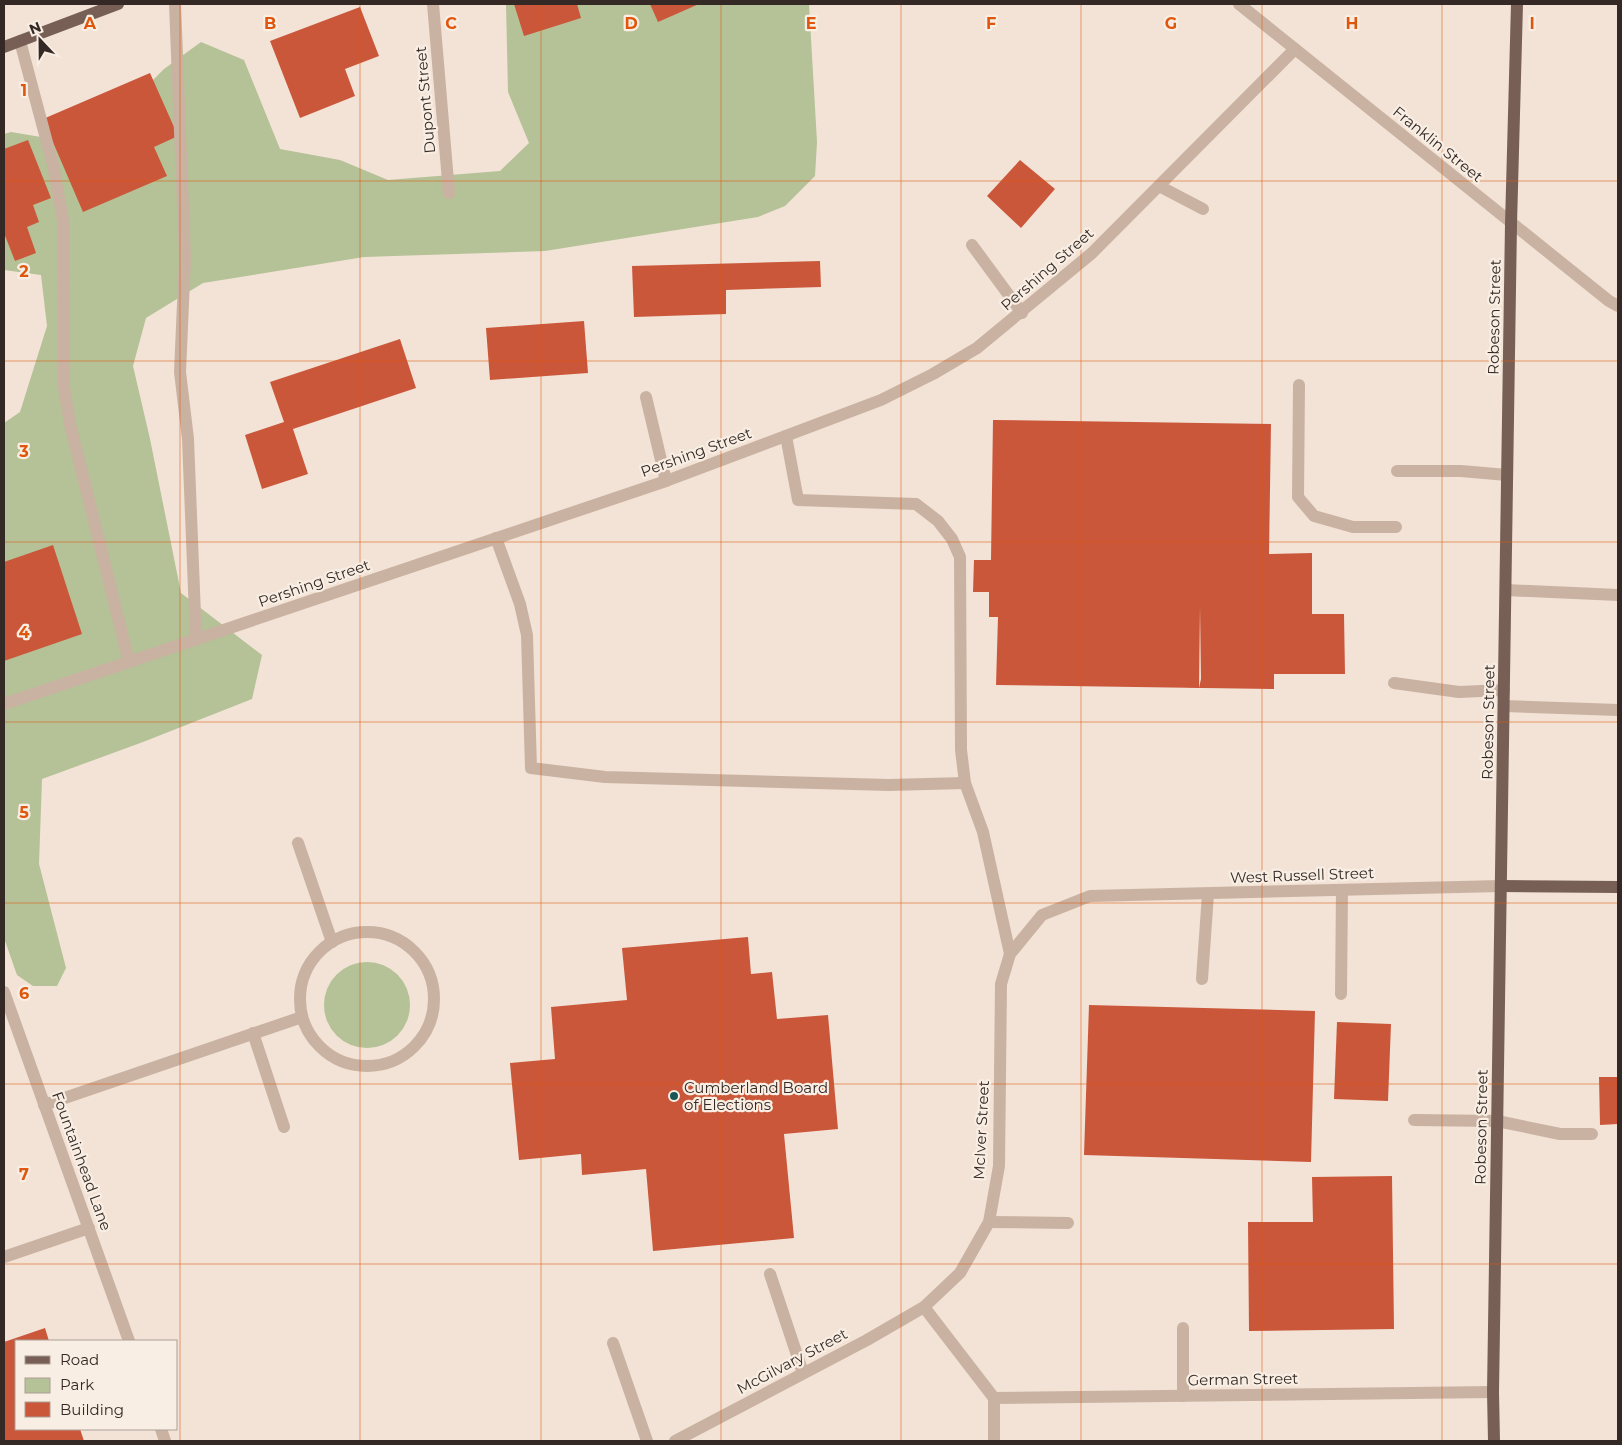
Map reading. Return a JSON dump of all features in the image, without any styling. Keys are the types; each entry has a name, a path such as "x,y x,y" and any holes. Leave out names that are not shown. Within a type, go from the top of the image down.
{"main road":[{"path":"4,47 118,4"},
{"name":"Robeson Street","path":"1494,1441 1493,1392 1511,224 1517,4"},
{"name":"West Russell Street","path":"1501,886 1618,887"}],"street":[{"path":"175,4 185,258 180,372 188,439 196,640"},
{"name":"Dupont Street","path":"433,4 449,193"},
{"name":"Franklin Street","path":"1239,4 1511,224 1609,301 1618,306"},
{"path":"20,41 53,165 63,220 64,387 70,424 129,662"},
{"name":"Pershing Street","path":"4,704 666,481 881,400 933,374 978,348 1092,253 1295,49"},
{"path":"1159,186 1203,209"},
{"path":"972,245 1022,313"},
{"path":"1299,386 1298,497 1314,516 1353,527 1396,527"},
{"path":"646,397 666,481"},
{"path":"786,436 798,500 916,504 938,521 952,539 960,557 961,750 965,782 983,832 1010,954"},
{"path":"1397,471 1461,471 1507,475"},
{"path":"496,538 520,604 527,635 531,768 605,777 889,784 965,782"},
{"path":"1506,590 1618,595"},
{"path":"1394,683 1458,692 1504,690"},
{"path":"1504,706 1618,710"},
{"path":"298,843 332,942"},
{"name":"West Russell Street","path":"1010,954 1042,915 1090,896 1501,886"},
{"path":"1341,994 1342,890"},
{"path":"1202,979 1208,894"},
{"path":"373,933 394,938 412,949 425,966 433,986 434,1008 427,1030 413,1048 394,1061 372,1066 348,1064 328,1054 311,1038 302,1016 300,995 304,974 316,956 332,942 352,934 373,933"},
{"name":"McIver Street","path":"924,1307 960,1273 989,1222 999,1166 1001,984 1010,954"},
{"name":"Fountainhead Lane","path":"4,992 129,1340"},
{"path":"44,1105 302,1016"},
{"path":"253,1033 284,1127"},
{"path":"1414,1120 1497,1121 1560,1134 1592,1134"},
{"path":"989,1222 1068,1223"},
{"path":"4,1257 89,1228"},
{"path":"770,1274 804,1373"},
{"path":"924,1307 994,1398 994,1441"},
{"name":"McGilvary Street","path":"675,1441 924,1307"},
{"path":"1182,1396 1183,1328"},
{"path":"612,1343 646,1441"},
{"name":"German Street","path":"994,1398 1493,1392"}],"green space":[{"path":"506,4 809,4 817,142 815,176 785,206 758,217 545,251 364,257 203,283 146,318 133,366 150,439 181,593 262,655 252,699 42,779 39,864 66,968 57,986 33,986 17,975 4,938 4,423 20,412 47,326 41,275 4,270 4,134 11,132 71,142 119,114 164,69 201,42 244,60 280,149 340,160 388,180 500,171 529,143 508,92"},
{"path":"367,962 384,965 398,974 407,988 410,1005 407,1022 398,1036 384,1045 367,1048 350,1045 336,1036 327,1022 324,1005 327,988 336,974 350,965"}],"building":[{"path":"514,4 577,4 581,18 524,36"},
{"path":"650,4 699,4 658,22"},
{"path":"360,7 379,56 345,69 355,96 300,118 270,41"},
{"path":"150,73 178,136 154,147 167,176 83,212 43,119"},
{"path":"28,140 51,198 33,205 39,222 27,227 36,253 15,261 4,233 4,149"},
{"path":"1020,160 1055,189 1021,228 987,196"},
{"path":"820,261 821,287 726,290 726,314 634,317 632,266"},
{"path":"584,321 588,373 490,380 486,328"},
{"path":"400,339 416,388 293,429 308,474 262,489 245,435 284,422 270,382"},
{"path":"993,420 1271,424 1269,554 1312,553 1312,614 1344,614 1345,674 1274,674 1274,689 1199,688 996,685 998,617 989,617 989,592 973,592 974,560 991,560","holes":["1200,607 1201,679 1199,688"]},
{"path":"53,545 82,634 4,661 4,562"},
{"name":"Cumberland Board of Elections","path":"748,937 751,974 772,972 777,1019 828,1015 838,1129 784,1134 794,1238 653,1251 646,1169 582,1175 581,1154 519,1160 510,1063 555,1059 551,1007 627,1000 622,948"},
{"path":"1089,1005 1315,1011 1311,1162 1084,1155"},
{"path":"1337,1022 1391,1024 1388,1101 1334,1099"},
{"path":"1599,1077 1618,1077 1618,1124 1600,1125"},
{"path":"1392,1176 1394,1329 1249,1331 1248,1222 1313,1222 1312,1177"},
{"path":"45,1328 49,1340 15,1340 15,1430 80,1430 84,1441 4,1441 4,1342"}],"place":[{"name":"Cumberland Board of Elections","path":"674,1096"}]}
